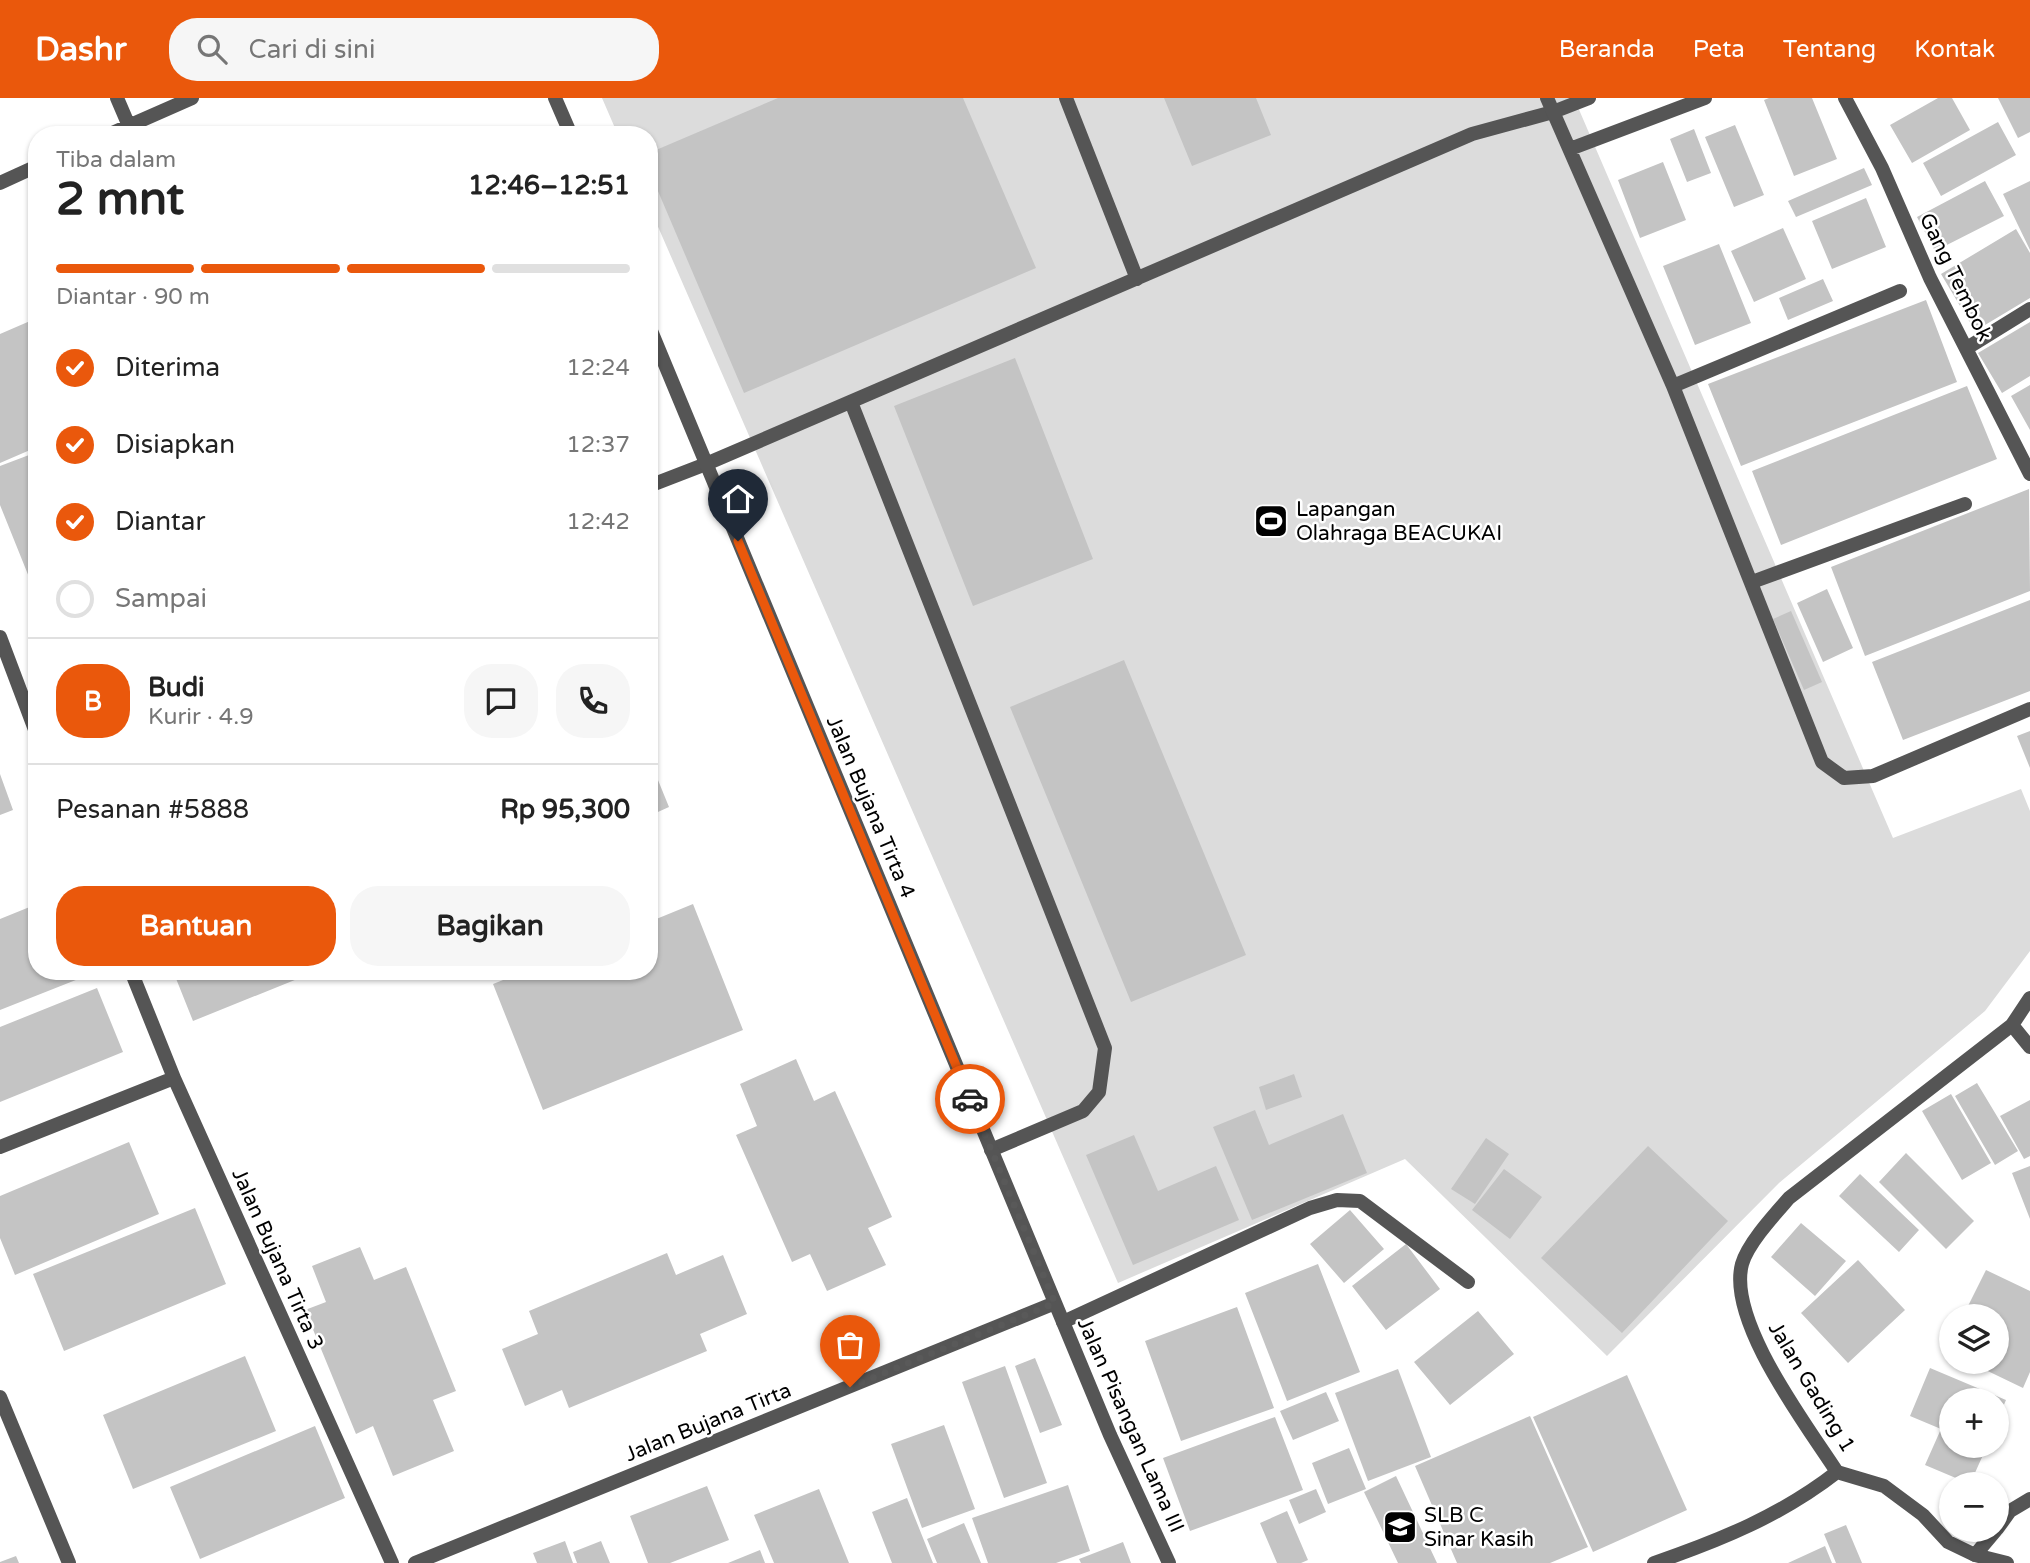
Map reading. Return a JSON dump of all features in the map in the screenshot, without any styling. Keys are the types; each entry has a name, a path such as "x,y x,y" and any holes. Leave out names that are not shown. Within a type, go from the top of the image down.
{"street":[{"path":"117,98 128,126 192,98"},
{"path":"555,98 567,126"},
{"path":"1066,98 1138,279"},
{"path":"1547,98 1673,386 1752,582 1814,749 1822,762 1844,778 1873,776 2030,709"},
{"path":"658,483 1472,134 1553,112 1589,98"},
{"path":"1570,149 1705,98"},
{"name":"Gang Tembok","path":"1845,98 1882,168 1930,278 2030,474"},
{"path":"0,183 28,170"},
{"path":"1673,386 1900,291"},
{"path":"1968,348 2030,309"},
{"name":"Jalan Bujana Tirta 4","path":"658,348 1055,1303"},
{"path":"851,402 1105,1048 1099,1092 1083,1111 991,1150"},
{"path":"1752,582 1965,504"},
{"path":"0,637 28,712"},
{"name":"Jalan Bujana Tirta 3","path":"135,980 174,1078 392,1563"},
{"name":"Jalan Gading 1","path":"1654,1563 1707,1545 1782,1511 1837,1472 1760,1350 1743,1305 1742,1264 1768,1222 1789,1198 2012,1025 2030,998"},
{"path":"2012,1025 2030,1047"},
{"path":"0,1147 174,1078"},
{"path":"1063,1322 1310,1208 1337,1200 1360,1201 1468,1282"},
{"name":"Jalan Pisangan Lama III","path":"1055,1303 1110,1435 1169,1563"},
{"name":"Jalan Bujana Tirta","path":"415,1563 1055,1303"},
{"path":"0,1397 69,1563"},
{"path":"1837,1472 1884,1486 1923,1515 1948,1542 1975,1555 2007,1563"},
{"path":"2009,1512 2030,1499"},
{"path":"1975,1555 1986,1542"}],"shaded area":[{"name":"Lapangan Olahraga BEACUKAI","path":"602,98 1574,98 1893,838 2021,789 2030,811 2030,951 1985,1011 1779,1183 1607,1356 1405,1159 1118,1283 658,227 658,126 614,126"}],"building":[{"path":"778,98 963,98 1036,268 744,393 658,191 658,149"},
{"path":"1164,98 1256,98 1271,135 1192,166"},
{"path":"1812,98 1837,159 1794,176 1764,100"},
{"path":"1938,98 1952,98 1970,130 1912,163 1890,125"},
{"path":"1998,98 2030,98 2030,132 2018,138"},
{"path":"1998,122 2016,155 1941,196 1923,163"},
{"path":"1735,125 1764,195 1734,207 1705,137"},
{"path":"1694,129 1711,173 1687,182 1670,139"},
{"path":"1663,162 1686,220 1640,238 1618,180"},
{"path":"1864,168 1872,185 1796,217 1788,201"},
{"path":"1985,181 2004,216 1935,251 1917,217"},
{"path":"2030,181 2030,250 2003,194"},
{"path":"1866,198 1886,247 1832,269 1812,221"},
{"path":"1783,228 1806,279 1754,302 1731,251"},
{"path":"2016,229 2030,253 2030,298 1975,331 1941,274"},
{"path":"1719,244 1751,323 1695,345 1663,266"},
{"path":"1823,279 1833,301 1788,320 1779,298"},
{"path":"1926,300 1957,382 1741,466 1708,384"},
{"path":"28,322 28,451 0,463 0,334"},
{"path":"2030,322 2030,376 2002,393 1978,353"},
{"path":"1015,358 1093,559 973,606 894,406"},
{"path":"2030,385 2030,430 2011,396"},
{"path":"1967,386 1997,459 1781,545 1752,471"},
{"path":"28,455 28,575 0,505 0,466"},
{"path":"2029,489 2030,591 1865,656 1831,567"},
{"path":"1827,589 1853,648 1823,662 1797,603"},
{"path":"2030,600 2030,691 1903,740 1872,662"},
{"path":"1791,611 1822,682 1804,690 1773,619"},
{"path":"1124,660 1246,955 1131,1002 1010,707"},
{"path":"2030,731 2030,768 2017,736"},
{"path":"0,774 13,810 0,815"},
{"path":"658,780 669,807 658,812"},
{"path":"693,904 743,1030 543,1110 493,984 503,980 658,980 658,918"},
{"path":"28,908 28,980 76,980 0,1010 0,919"},
{"path":"177,980 295,980 193,1021"},
{"path":"97,988 123,1052 0,1102 0,1027"},
{"path":"796,1059 814,1101 835,1091 892,1217 868,1228 886,1265 827,1291 810,1254 792,1262 736,1135 757,1126 740,1084"},
{"path":"1294,1074 1302,1097 1266,1110 1259,1087"},
{"path":"1977,1083 2018,1151 1995,1165 1955,1096"},
{"path":"1951,1094 1991,1163 1962,1180 1922,1111"},
{"path":"2030,1100 2030,1156 2024,1159 2000,1116"},
{"path":"1255,1110 1269,1145 1343,1114 1367,1173 1252,1220 1213,1127"},
{"path":"1134,1135 1158,1191 1216,1166 1239,1220 1133,1265 1086,1155"},
{"path":"1486,1138 1509,1154 1475,1204 1451,1189"},
{"path":"129,1142 159,1214 15,1275 0,1238 0,1196"},
{"path":"1648,1146 1728,1221 1622,1333 1541,1258"},
{"path":"1906,1153 1974,1221 1946,1249 1879,1182"},
{"path":"2030,1166 2030,1219 2012,1173"},
{"path":"1504,1169 1542,1197 1510,1239 1472,1210"},
{"path":"1860,1174 1919,1230 1899,1252 1839,1196"},
{"path":"195,1208 226,1284 64,1351 33,1274"},
{"path":"1350,1210 1384,1249 1344,1283 1310,1244"},
{"path":"1801,1223 1846,1261 1815,1296 1771,1257"},
{"path":"1406,1244 1440,1289 1386,1330 1352,1286"},
{"path":"360,1247 374,1280 406,1267 456,1391 433,1400 454,1451 393,1476 373,1426 356,1434 305,1310 326,1302 312,1266"},
{"path":"667,1253 676,1275 723,1255 747,1314 700,1334 707,1351 569,1408 562,1390 525,1406 502,1349 538,1334 529,1311"},
{"path":"1858,1260 1905,1310 1848,1363 1801,1313"},
{"path":"1318,1264 1360,1372 1287,1401 1245,1293"},
{"path":"1986,1270 2030,1291 2030,1372 2023,1388 1994,1374 2009,1374 2009,1304 1969,1304"},
{"path":"1237,1307 1274,1408 1181,1441 1145,1341"},
{"path":"1478,1311 1514,1354 1450,1405 1414,1362"},
{"path":"245,1356 276,1431 133,1489 103,1415"},
{"path":"1035,1358 1062,1425 1040,1433 1015,1366"},
{"path":"1005,1366 1047,1483 1004,1498 962,1382"},
{"path":"1930,1368 1978,1388 1939,1388 1939,1428 1910,1416"},
{"path":"1398,1369 1431,1457 1368,1481 1335,1393"},
{"path":"1627,1375 1687,1510 1593,1552 1533,1417"},
{"path":"1326,1392 1339,1421 1293,1440 1280,1411"},
{"path":"1530,1416 1588,1547 1550,1563 1457,1563 1415,1466"},
{"path":"1275,1417 1303,1490 1190,1531 1163,1458"},
{"path":"944,1425 975,1509 922,1528 891,1444"},
{"path":"315,1426 345,1498 200,1559 170,1487"},
{"path":"1939,1434 1939,1458 1982,1458 1975,1472 1942,1472 1925,1465"},
{"path":"1349,1448 1366,1489 1328,1504 1312,1463"},
{"name":"SLB C Sinar Kasih","path":"1396,1476 1437,1563 1398,1563 1364,1492"},
{"path":"1068,1485 1090,1551 1056,1563 988,1563 972,1518"},
{"path":"707,1486 729,1540 670,1563 648,1563 630,1516"},
{"path":"819,1489 849,1563 774,1563 754,1515"},
{"path":"1316,1489 1326,1512 1299,1524 1289,1500"},
{"path":"907,1498 933,1563 892,1563 872,1512"},
{"path":"1287,1511 1308,1560 1301,1563 1277,1563 1260,1523"},
{"path":"964,1523 981,1563 937,1563 927,1539"},
{"path":"1846,1525 1862,1563 1836,1563 1824,1534"},
{"path":"565,1541 573,1563 537,1563 533,1553"},
{"path":"601,1541 610,1563 577,1563 573,1552"},
{"path":"1123,1542 1131,1563 1081,1563 1079,1559"},
{"path":"1825,1546 1832,1563 1788,1563"},
{"path":"760,1550 765,1563 728,1563"},
{"path":"16,1556 19,1563 0,1563 0,1562"}],"way so far":[{"path":"850,1387 1055,1303 970,1099"}],"place":[{"name":"Lapangan Olahraga BEACUKAI","path":"1271,521"},
{"name":"SLB C Sinar Kasih","path":"1400,1527"}],"route":[{"path":"738,541 970,1099"}]}
